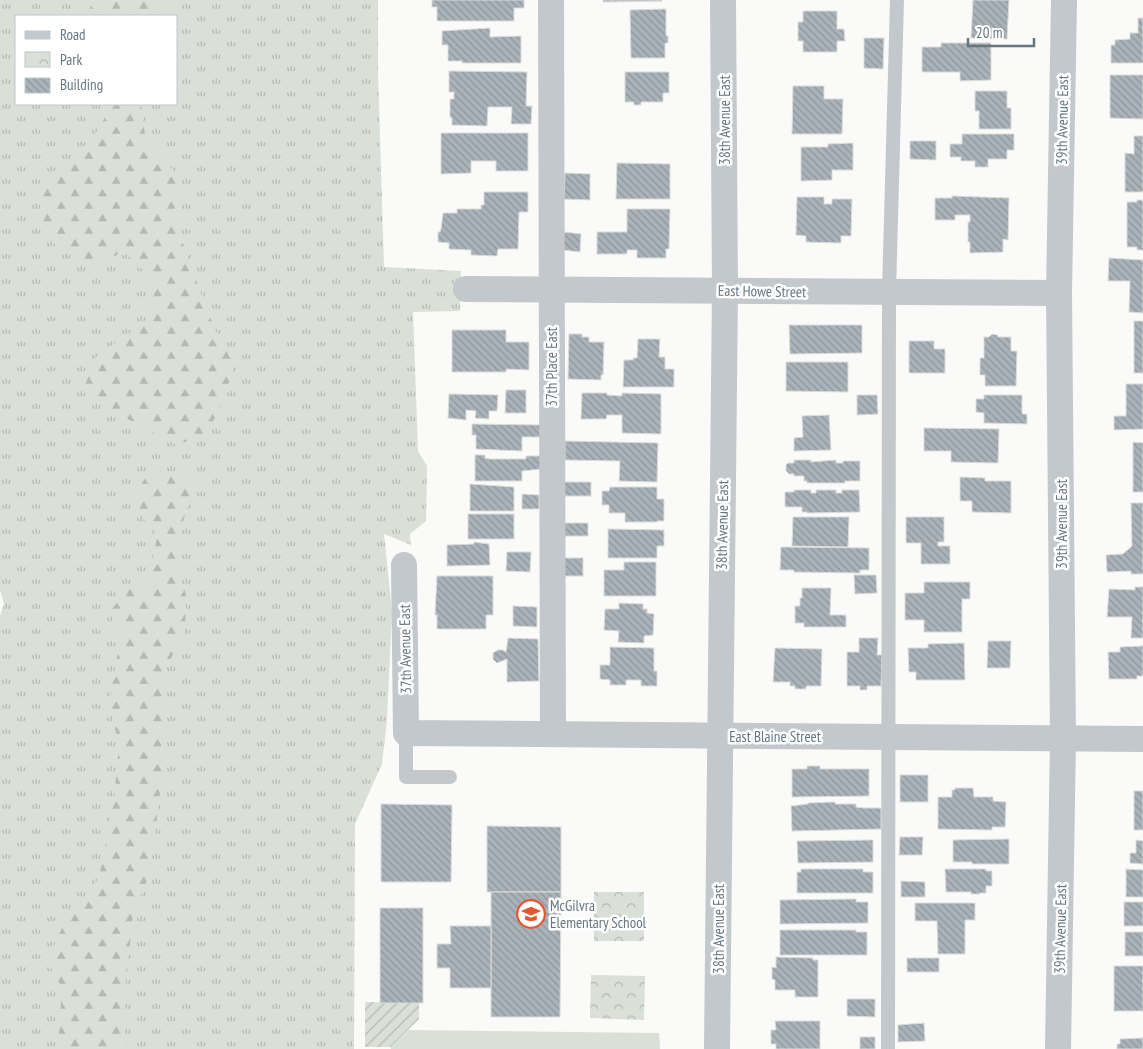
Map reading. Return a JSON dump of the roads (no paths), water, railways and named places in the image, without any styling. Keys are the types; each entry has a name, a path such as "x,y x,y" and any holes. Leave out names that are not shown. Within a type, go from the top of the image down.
{"street":[{"name":"37th Place East","path":"551,0 553,734"},
{"name":"38th Avenue East","path":"717,1049 725,290 723,0"},
{"name":"39th Avenue East","path":"1058,1049 1063,738 1059,293 1064,0"},
{"name":"East Howe Street","path":"466,289 1059,293"},
{"name":"37th Avenue East","path":"404,565 406,733"},
{"name":"East Blaine Street","path":"406,733 1143,739"}],"lane":[{"path":"888,1049 889,292 897,0"},
{"path":"406,733 406,777 450,777"}],"place":[{"name":"McGilvra Elementary School","path":"531,914"}]}
